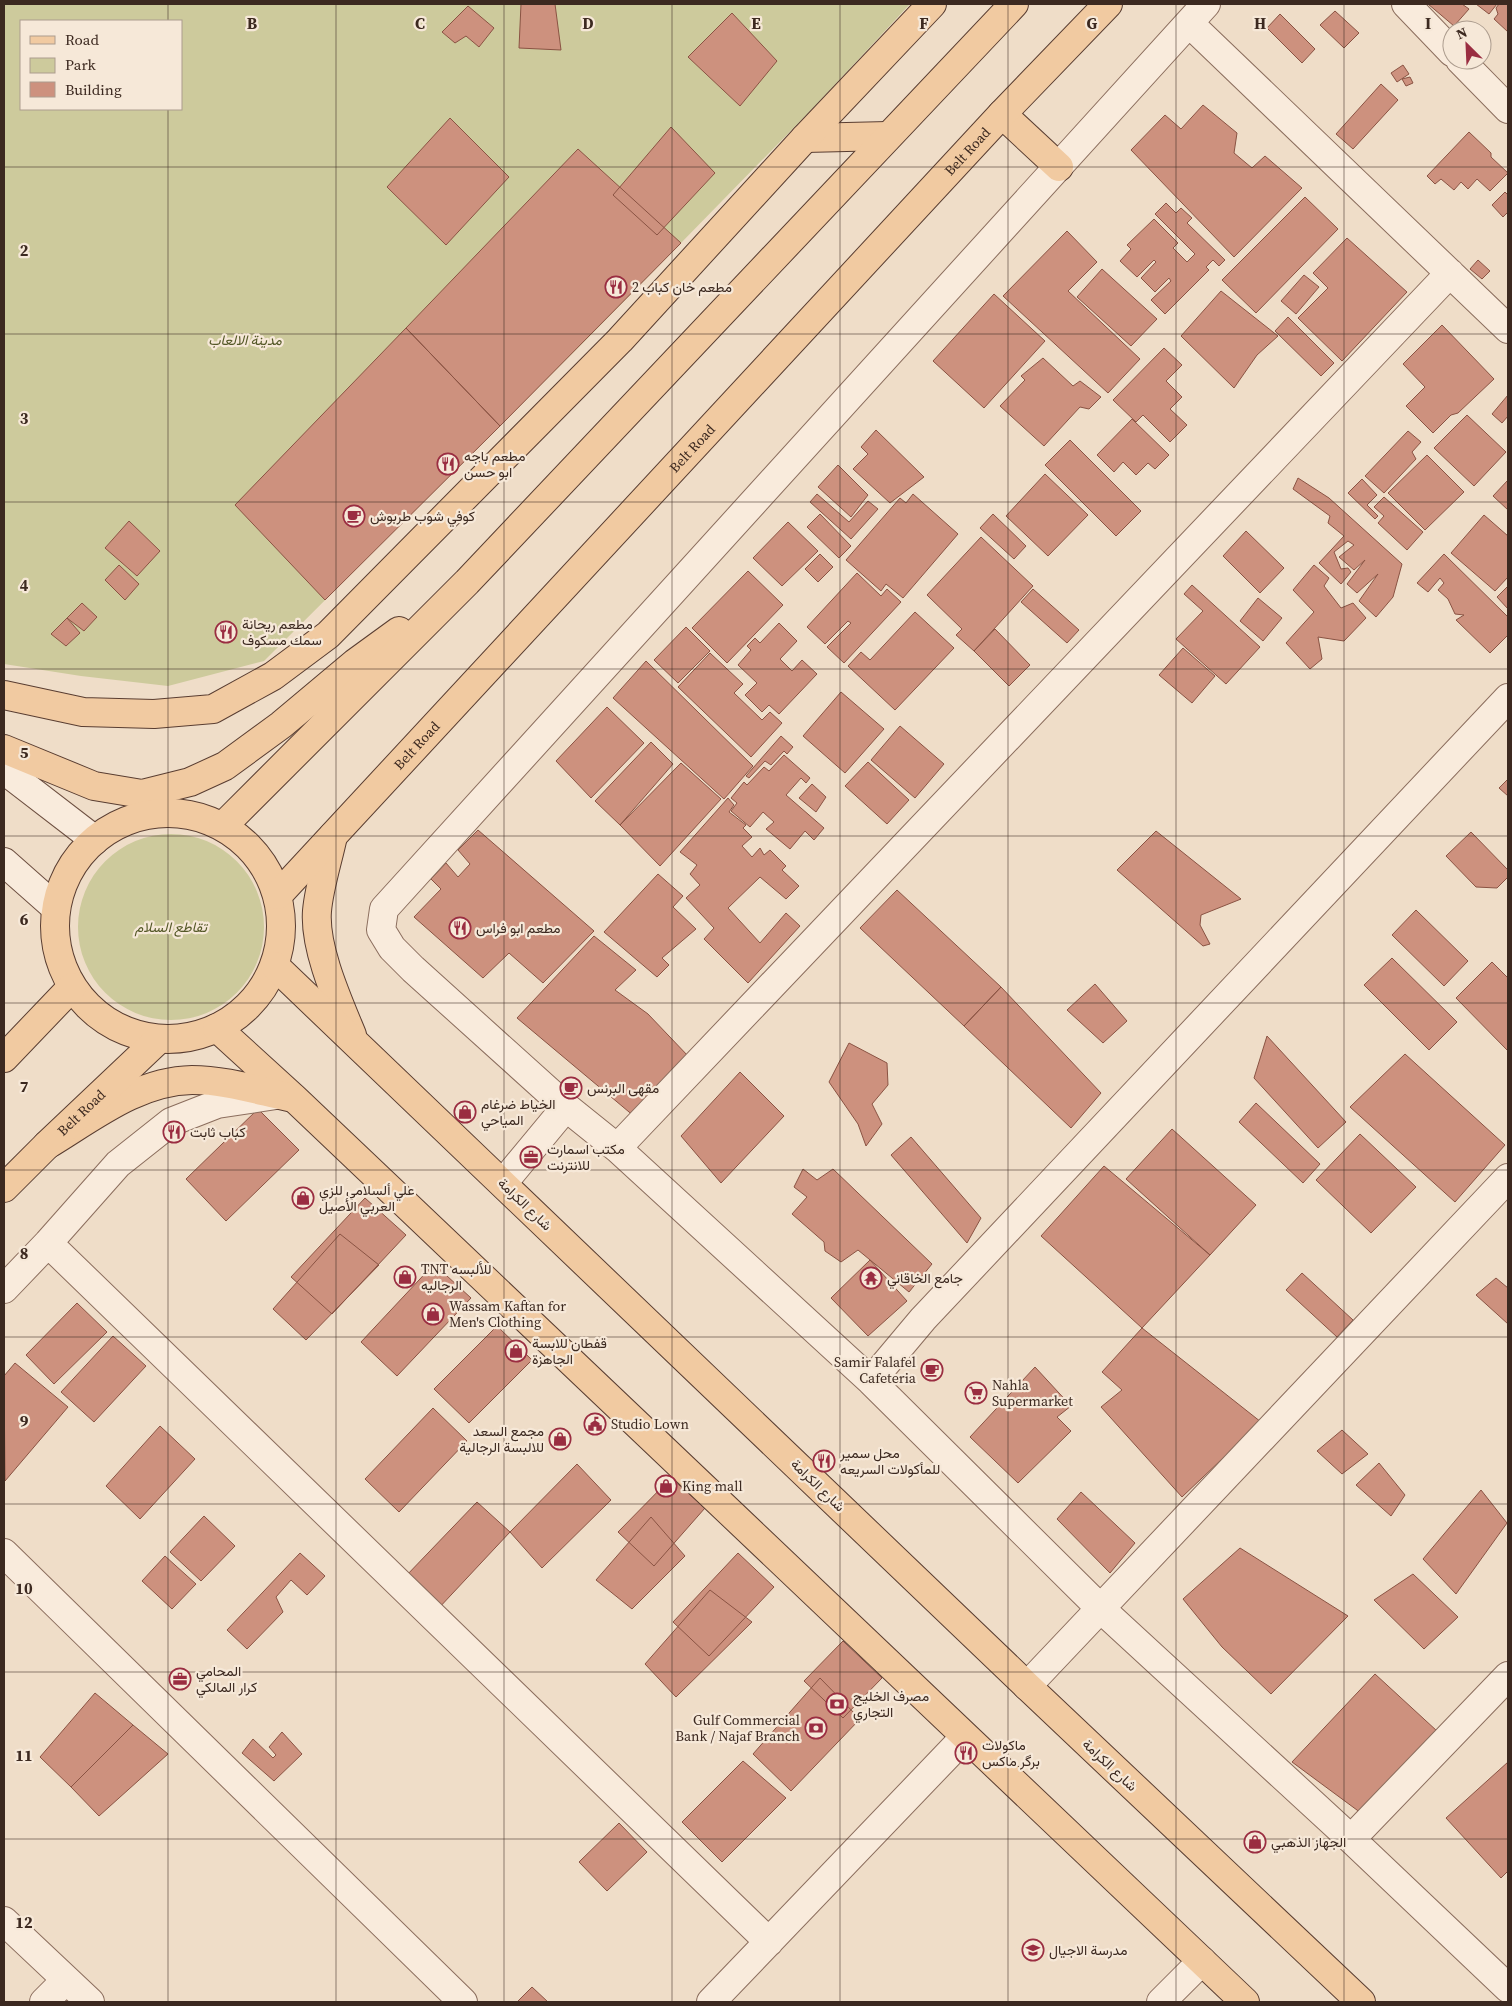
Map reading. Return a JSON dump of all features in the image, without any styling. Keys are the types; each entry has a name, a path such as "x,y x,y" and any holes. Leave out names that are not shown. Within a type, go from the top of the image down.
{"main road":[{"path":"4,695 83,712 154,714 213,709 273,676 328,635 620,340 805,138 932,4"},
{"path":"224,826 467,582 1014,4"},
{"name":"Belt Road","path":"278,895 1002,114 1108,4"},
{"path":"1002,114 1059,167"},
{"path":"805,138 888,136"},
{"path":"4,748 94,786 142,794 190,782 233,760 281,725 355,663 467,582"},
{"path":"157,813 191,815 224,826 248,844 266,867 278,895 282,931 275,966 261,992 241,1013 217,1028 188,1038 159,1039 133,1034 109,1023 89,1007 72,987 60,962 55,935 56,908 61,888 69,870 95,840 124,822 157,813"},
{"path":"333,835 317,911 319,939 333,988 356,1044"},
{"name":"شارع الكرامة","path":"275,966 1027,1686 1361,2002"},
{"path":"4,1058 72,987"},
{"path":"217,1028 285,1097 1245,2002"},
{"name":"Belt Road","path":"4,1188 47,1144 159,1039"},
{"path":"47,1144 133,1093 158,1085 191,1080 231,1084 285,1097"}],"street":[{"path":"1406,4 1442,42"},
{"path":"1508,329 1450,273 1198,13 384,909 381,930 392,948 412,969 566,1106 617,1148 871,1381 1100,1608 1351,1839 1508,1988"},
{"path":"1472,70 1504,97"},
{"path":"617,1148 1450,273"},
{"path":"871,1381 930,1312 1508,698"},
{"path":"4,770 95,840"},
{"path":"4,862 56,908"},
{"path":"4,1289 48,1244 118,1164 171,1122 217,1104 285,1097"},
{"path":"503,1183 566,1106"},
{"path":"1027,1686 1508,1178"},
{"path":"48,1244 769,1942"},
{"path":"4,1553 463,2002"},
{"path":"1351,1839 1508,1676"},
{"path":"710,2002 965,1737"},
{"path":"4,1921 90,2002"},
{"path":"1161,2002 1202,1961"},
{"path":"44,2002 66,1980"}],"green space":[{"name":"مدينة الالعاب","path":"4,4 910,4 813,108 592,334 264,661 168,686 81,676 4,664"},
{"name":"تقاطع السلام","path":"171,834 198,838 215,845 230,855 243,868 253,883 260,900 264,927 260,954 253,971 243,986 230,999 215,1009 198,1016 171,1020 144,1016 127,1009 112,999 99,986 89,971 82,954 78,927 82,900 89,883 99,868 112,855 127,845 144,838"}],"building":[{"path":"521,4 555,4 561,50 519,48"},
{"path":"1428,4 1462,4 1469,9 1459,20 1447,20"},
{"path":"1476,4 1497,4 1489,14"},
{"path":"1499,4 1508,4 1508,32 1494,19 1498,14 1496,8"},
{"path":"468,6 494,28 479,47 466,36 455,43 442,32"},
{"path":"1335,11 1359,33 1344,48 1320,25"},
{"path":"732,13 777,61 740,106 688,57"},
{"path":"1280,14 1315,49 1302,63 1267,28"},
{"path":"1403,65 1409,74 1397,82 1391,73"},
{"path":"1410,77 1413,83 1406,86 1402,79"},
{"path":"1381,84 1398,100 1353,149 1336,134"},
{"path":"1203,105 1237,133 1234,153 1252,168 1265,156 1302,188 1234,257 1131,150 1165,115 1181,129"},
{"path":"450,118 509,177 446,245 387,187"},
{"path":"671,127 715,173 657,235 613,195"},
{"path":"1469,132 1508,173 1490,191 1477,179 1468,189 1461,182 1454,190 1441,179 1435,184 1427,176"},
{"path":"578,149 681,243 500,426 406,328"},
{"path":"1505,192 1508,195 1508,212 1503,217 1492,205"},
{"path":"1305,197 1338,229 1256,313 1222,280"},
{"path":"1166,203 1176,213 1181,208 1192,218 1187,223 1225,260 1219,266 1213,260 1206,267 1209,270 1165,314 1151,300 1171,281 1169,278 1155,292 1141,278 1156,262 1154,260 1137,277 1120,261 1131,249 1127,245 1154,219 1178,243 1173,248 1187,262 1195,254 1155,214"},
{"path":"1067,231 1097,262 1068,291 1140,359 1108,393 1003,296"},
{"path":"1347,238 1407,292 1342,361 1298,318 1328,288 1313,273"},
{"path":"1478,260 1490,271 1482,279 1470,269"},
{"path":"1102,269 1157,319 1131,346 1077,297"},
{"path":"1304,275 1319,287 1296,314 1281,301"},
{"path":"1221,291 1278,336 1257,355 1234,388 1181,336"},
{"path":"994,294 1045,341 984,408 933,361"},
{"path":"1288,317 1334,363 1321,376 1275,331"},
{"path":"1442,325 1494,379 1458,413 1451,415 1433,433 1406,406 1425,387 1403,364"},
{"path":"406,328 500,426 325,600 235,505"},
{"path":"1164,348 1182,365 1166,381 1182,397 1170,409 1187,425 1170,442 1143,415 1136,422 1113,400"},
{"path":"1043,358 1073,386 1080,381 1101,397 1089,409 1080,407 1044,446 1000,406 1025,380 1021,376"},
{"path":"1508,395 1508,416 1502,423 1492,414"},
{"path":"1467,415 1506,452 1474,486 1434,448"},
{"path":"1132,419 1169,455 1155,469 1148,463 1136,475 1123,462 1114,472 1097,455"},
{"path":"876,430 924,477 890,503 853,469 868,454 861,447"},
{"path":"1408,431 1421,442 1412,452 1416,459 1384,493 1365,476"},
{"path":"1070,440 1141,511 1116,536 1045,465"},
{"path":"1427,455 1464,492 1425,530 1388,493"},
{"path":"838,465 868,495 851,517 818,487"},
{"path":"1045,474 1088,515 1048,556 1006,516"},
{"path":"1298,478 1329,498 1402,564 1393,597 1376,617 1359,601 1378,574 1357,593 1347,584 1365,560 1354,570 1339,557 1354,545 1348,541 1334,552 1341,569 1348,568 1351,572 1341,584 1319,563 1344,536 1328,523 1330,516 1293,489"},
{"path":"1362,479 1377,495 1367,505 1378,516 1375,519 1348,493"},
{"path":"1508,480 1508,510 1493,496"},
{"path":"817,494 849,522 868,501 878,509 851,539 810,502"},
{"path":"913,494 958,534 903,598 886,584 881,591 846,560 900,498 906,503"},
{"path":"1384,497 1423,532 1407,550 1378,523 1384,516 1374,507"},
{"path":"820,514 851,546 839,558 807,527"},
{"path":"993,514 1026,546 1014,559 980,528"},
{"path":"1484,515 1508,536 1508,577 1495,591 1451,553"},
{"path":"129,521 160,551 137,576 105,548"},
{"path":"788,522 818,551 782,586 753,558"},
{"path":"1246,531 1284,568 1260,593 1223,556"},
{"path":"981,537 1033,586 974,651 956,635 962,629 927,595"},
{"path":"820,554 833,567 818,582 805,569"},
{"path":"1444,554 1508,617 1508,635 1490,653 1456,620 1464,615 1455,614 1448,599 1438,590 1444,583 1440,578 1428,592 1417,583"},
{"path":"119,565 139,584 125,600 105,580"},
{"path":"1314,565 1329,578 1324,586 1341,608 1353,603 1366,618 1344,641 1318,637 1322,659 1310,669 1286,643 1314,612 1293,590"},
{"path":"748,571 783,605 727,663 692,628"},
{"path":"857,573 881,596 887,589 901,602 844,663 827,647 851,623 848,621 825,644 807,627"},
{"path":"1192,585 1260,647 1226,684 1176,639 1203,611 1184,594"},
{"path":"1508,586 1508,609 1497,597"},
{"path":"1033,589 1079,630 1067,643 1021,602"},
{"path":"1258,598 1282,618 1263,641 1240,621"},
{"path":"82,603 97,617 84,631 67,618"},
{"path":"915,612 954,648 895,710 848,666 861,652 870,660"},
{"path":"67,618 80,633 66,646 51,634"},
{"path":"779,623 797,641 780,659 792,671 802,660 817,674 779,714 769,705 762,712 745,695 757,683 738,665 751,650 747,646 755,638 760,643"},
{"path":"686,627 710,651 678,683 654,660"},
{"path":"995,629 1030,665 1009,686 974,651"},
{"path":"1183,648 1215,676 1192,703 1159,675"},
{"path":"710,653 743,684 734,693 762,720 770,712 782,723 751,757 678,687"},
{"path":"646,661 753,766 724,799 613,698"},
{"path":"841,692 884,729 845,773 803,736"},
{"path":"607,707 644,743 591,798 556,761"},
{"path":"900,726 944,764 915,798 871,760"},
{"path":"781,736 793,747 787,754 784,751 771,765 765,761 749,778 746,776"},
{"path":"651,742 673,764 620,825 595,801"},
{"path":"784,755 810,778 806,783 801,778 786,795 824,828 814,840 805,831 790,849 766,829 774,822 763,812 750,827 731,811 737,803 731,798 744,782 747,785 764,767 769,771"},
{"path":"868,762 909,800 887,824 845,786"},
{"path":"681,763 721,799 660,866 620,825"},
{"path":"1508,779 1508,796 1499,788"},
{"path":"812,784 826,797 816,812 799,798"},
{"path":"728,798 734,805 729,812 746,825 743,828 752,837 742,846 752,857 760,848 764,855 770,850 786,866 782,870 799,886 786,899 760,877 728,908 760,943 786,913 800,926 748,983 704,939 714,928 686,898 700,885 690,874 697,865 680,852"},
{"path":"478,830 594,931 543,983 509,953 483,978 414,917 441,889 431,879 446,863 458,877 470,864 458,850"},
{"path":"1156,831 1241,899 1201,915 1200,925 1210,944 1203,946 1117,870"},
{"path":"1471,832 1508,870 1508,877 1497,888 1476,887 1446,856"},
{"path":"658,874 683,896 673,907 696,929 662,958 669,965 657,977 604,932"},
{"path":"897,890 1001,987 964,1026 860,928"},
{"path":"1416,910 1468,961 1444,986 1392,935"},
{"path":"594,936 636,970 615,990 648,1014 689,1057 635,1117 517,1018"},
{"path":"1392,958 1457,1022 1429,1050 1364,985"},
{"path":"1492,962 1508,978 1508,1051 1456,998"},
{"path":"1095,984 1127,1021 1103,1043 1067,1010"},
{"path":"1001,987 1101,1093 1071,1128 964,1026"},
{"path":"1267,1036 1346,1122 1318,1148 1254,1078"},
{"path":"849,1043 887,1063 888,1085 872,1104 882,1124 866,1146 858,1124 829,1082"},
{"path":"1405,1054 1505,1145 1455,1202 1350,1107"},
{"path":"740,1072 784,1116 721,1183 681,1136"},
{"path":"1256,1103 1320,1164 1303,1183 1239,1122"},
{"path":"258,1109 299,1150 226,1221 186,1179"},
{"path":"1172,1129 1256,1205 1210,1255 1126,1179"},
{"path":"1360,1134 1416,1187 1371,1233 1316,1180"},
{"path":"911,1137 981,1218 967,1243 891,1155"},
{"path":"1104,1166 1210,1255 1142,1328 1041,1236"},
{"path":"803,1169 817,1180 833,1169 932,1264 909,1292 858,1250 841,1262 825,1251 824,1242 792,1214 807,1197 794,1187"},
{"path":"365,1198 406,1235 332,1314 291,1277"},
{"path":"340,1234 379,1265 306,1340 273,1309"},
{"path":"870,1260 907,1301 868,1336 831,1298"},
{"path":"434,1264 471,1298 397,1376 361,1342"},
{"path":"1302,1273 1353,1320 1337,1337 1286,1290"},
{"path":"1496,1278 1508,1288 1508,1324 1476,1295"},
{"path":"77,1303 107,1332 54,1384 26,1355"},
{"path":"497,1326 532,1360 469,1423 434,1389"},
{"path":"1142,1328 1261,1422 1182,1497 1101,1407 1122,1390 1102,1372"},
{"path":"113,1336 146,1366 94,1422 61,1392"},
{"path":"15,1363 68,1407 5,1481 4,1376"},
{"path":"1035,1367 1071,1406 1057,1417 1071,1431 1018,1483 970,1437"},
{"path":"433,1408 467,1441 399,1512 365,1479"},
{"path":"160,1426 195,1459 140,1519 106,1486"},
{"path":"1342,1430 1368,1454 1342,1474 1317,1451"},
{"path":"1379,1463 1405,1495 1391,1516 1356,1485"},
{"path":"577,1464 611,1500 542,1568 510,1532"},
{"path":"671,1478 705,1508 654,1566 618,1532"},
{"path":"1481,1490 1507,1523 1456,1594 1423,1559"},
{"path":"1081,1492 1135,1543 1110,1573 1057,1519"},
{"path":"477,1502 510,1532 437,1610 405,1577"},
{"path":"204,1516 235,1546 201,1581 170,1552"},
{"path":"651,1517 685,1556 632,1609 596,1580"},
{"path":"1240,1548 1348,1616 1271,1694 1222,1647 1183,1599"},
{"path":"300,1553 325,1576 307,1595 291,1580 276,1597 283,1612 247,1649 227,1630"},
{"path":"738,1553 774,1587 709,1656 673,1622"},
{"path":"165,1556 196,1584 172,1609 142,1581"},
{"path":"1413,1574 1458,1617 1424,1649 1374,1600"},
{"path":"710,1590 752,1622 676,1697 645,1664"},
{"path":"843,1641 882,1678 843,1718 804,1681"},
{"path":"1375,1674 1437,1731 1361,1813 1292,1762"},
{"path":"820,1678 860,1719 791,1791 753,1754"},
{"path":"95,1693 133,1725 71,1787 40,1757"},
{"path":"133,1725 168,1754 99,1816 71,1787"},
{"path":"282,1732 302,1754 274,1781 242,1753 253,1739 273,1758 276,1755 269,1747"},
{"path":"743,1761 786,1798 722,1862 682,1822"},
{"path":"1508,1762 1508,1871 1501,1878 1446,1818"},
{"path":"619,1823 647,1852 607,1891 579,1862"},
{"path":"532,1987 548,2002 517,2002"}],"place":[{"name":"مطعم خان كباب 2","path":"616,287"},
{"name":"مطعم باجه ابو حسن","path":"448,464"},
{"name":"كوفي شوب طربوش","path":"354,516"},
{"name":"مطعم ريحانة سمك مسكوف","path":"226,632"},
{"name":"مطعم ابو فراس","path":"460,928"},
{"name":"مقهى البرنس","path":"571,1088"},
{"name":"الخياط ضرغام المياحي","path":"465,1112"},
{"name":"كباب ثابت","path":"174,1132"},
{"name":"مكتب اسمارت للانترنت","path":"531,1157"},
{"name":"علي ألسلامي للزي العربي الأصيل","path":"303,1198"},
{"name":"TNT للألبسه الرجاليه","path":"405,1277"},
{"name":"جامع الخاقاني","path":"871,1278"},
{"name":"Wassam Kaftan for Men's Clothing","path":"433,1314"},
{"name":"قفطان للابسة الجاهزة","path":"516,1351"},
{"name":"Samir Falafel Cafeteria","path":"932,1370"},
{"name":"Nahla Supermarket","path":"976,1393"},
{"name":"Studio Lown","path":"595,1424"},
{"name":"مجمع السعد للالبسة الرجالية","path":"560,1439"},
{"name":"محل سمير للمأكولات السريعه","path":"824,1461"},
{"name":"King mall","path":"666,1486"},
{"name":"المحامي كرار المالكي","path":"180,1679"},
{"name":"مصرف الخليج التجاري","path":"837,1704"},
{"name":"Gulf Commercial Bank / Najaf Branch","path":"816,1728"},
{"name":"ماكولات برگر ماكس","path":"966,1753"},
{"name":"الجهاز الذهبي","path":"1255,1842"},
{"name":"مدرسة الاجيال","path":"1033,1950"}]}
